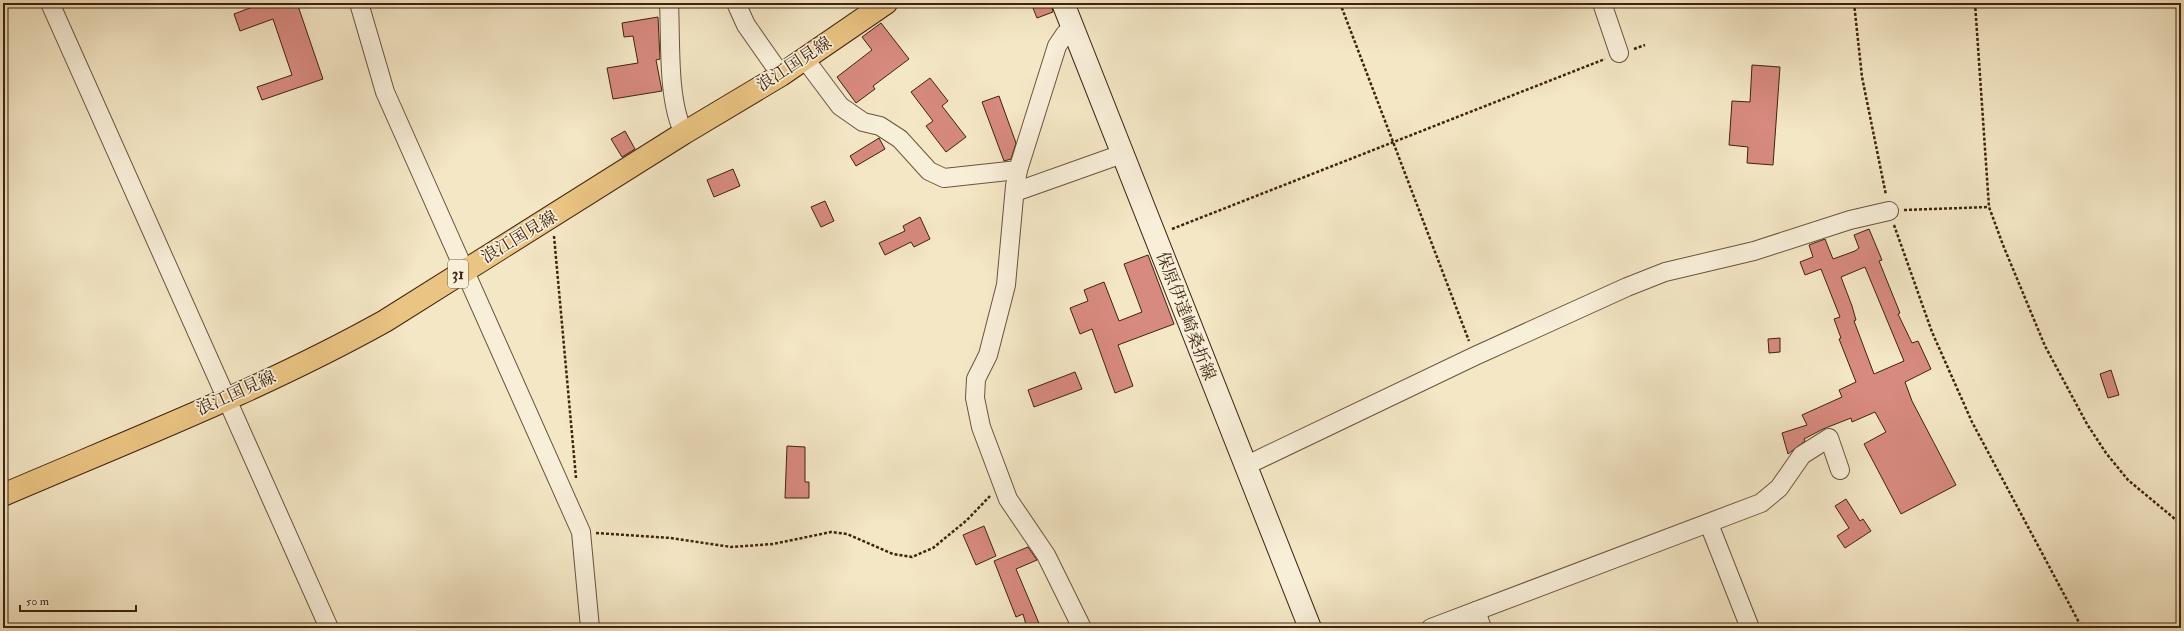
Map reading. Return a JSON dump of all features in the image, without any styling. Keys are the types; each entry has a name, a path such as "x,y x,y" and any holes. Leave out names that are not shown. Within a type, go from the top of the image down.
{"main road":[{"name":"浪江国見線","path":"3,495 226,398 354,338 385,321 464,270 781,74 886,3"},
{"name":"保原伊達崎桑折線","path":"1063,3 1310,628"}],"street":[{"path":"50,3 329,628"},
{"path":"358,3 385,92 581,532 590,628"},
{"path":"669,3 672,78 677,118 684,133"},
{"path":"736,3 746,25 781,74"},
{"path":"1602,3 1619,53"},
{"path":"1073,28 1065,34 1057,46 1018,170 1006,285 990,347 976,379 975,398 981,427 1001,484 1018,516 1046,555 1082,628"},
{"path":"804,58 840,106 863,122 880,126 900,139 929,171 944,178 1018,170"},
{"path":"1015,192 1122,154"},
{"path":"1245,466 1475,356 1627,287 1665,272 1754,251 1850,220 1889,211"},
{"path":"1431,628 1709,524 1761,503 1779,488 1802,455 1829,438 1840,470"},
{"path":"1709,524 1750,628"},
{"path":"1476,611 1482,628"}],"path":[{"path":"1340,3 1475,356"},
{"path":"1854,3 1862,77 1889,211 1932,332 1972,422 2082,628"},
{"path":"1975,3 1989,207 2045,346 2087,424 2106,453 2128,480 2181,524"},
{"path":"1155,236 1392,141 1619,53 1645,45"},
{"path":"1889,211 1989,207"},
{"path":"552,217 577,485"},
{"path":"581,532 671,538 731,547 773,544 831,532 847,534 893,554 912,557 933,548 967,520 1001,484"}],"building":[{"path":"263,3 297,3 323,79 262,100 257,87 292,75 273,19 240,31 234,14"},
{"path":"1031,3 1051,3 1053,12 1037,18"},
{"path":"658,17 660,59 656,60 662,91 613,99 607,68 638,63 633,36 624,37 622,23"},
{"path":"881,23 909,59 873,86 875,89 856,103 837,77 872,50 862,37"},
{"path":"1752,65 1780,67 1773,165 1747,163 1748,147 1729,145 1732,101 1750,102"},
{"path":"930,78 948,101 942,106 966,137 946,152 926,126 933,121 911,92"},
{"path":"999,96 1016,143 1011,159 1004,161 982,102"},
{"path":"625,131 635,149 622,157 611,139"},
{"path":"879,138 885,149 856,166 850,156"},
{"path":"733,169 740,186 714,197 707,180"},
{"path":"825,201 834,221 821,227 811,207"},
{"path":"920,217 930,239 914,247 911,242 885,255 879,243 905,231 903,226"},
{"path":"1869,229 1882,260 1879,261 1900,313 1898,314 1912,343 1918,341 1931,369 1905,382 1912,401 1956,485 1901,514 1864,444 1886,432 1875,412 1852,422 1851,418 1823,429 1804,439 1805,441 1788,454 1782,433 1807,425 1802,415 1842,397 1839,390 1856,382 1839,339 1841,338 1834,319 1840,317 1821,269 1805,275 1800,262 1813,257 1809,245 1825,239 1833,259 1855,251 1859,248 1854,235","holes":["1865,267 1904,361 1874,374 1854,321 1856,320 1852,306 1841,277"]},
{"path":"1148,255 1174,324 1118,345 1133,386 1115,393 1092,329 1080,334 1070,308 1088,301 1084,290 1104,282 1119,321 1142,312 1124,264"},
{"path":"1780,338 1780,352 1769,353 1768,339"},
{"path":"2111,370 2119,395 2108,398 2100,374"},
{"path":"1075,372 1082,389 1034,407 1028,390"},
{"path":"787,446 805,447 805,482 809,482 809,498 785,498"},
{"path":"1846,499 1860,521 1863,519 1871,531 1845,548 1837,536 1849,528 1835,506"},
{"path":"984,526 996,556 976,565 963,535"},
{"path":"1028,547 1037,560 1016,569 1041,628 1027,628 1023,614 1016,617 994,561"}]}
